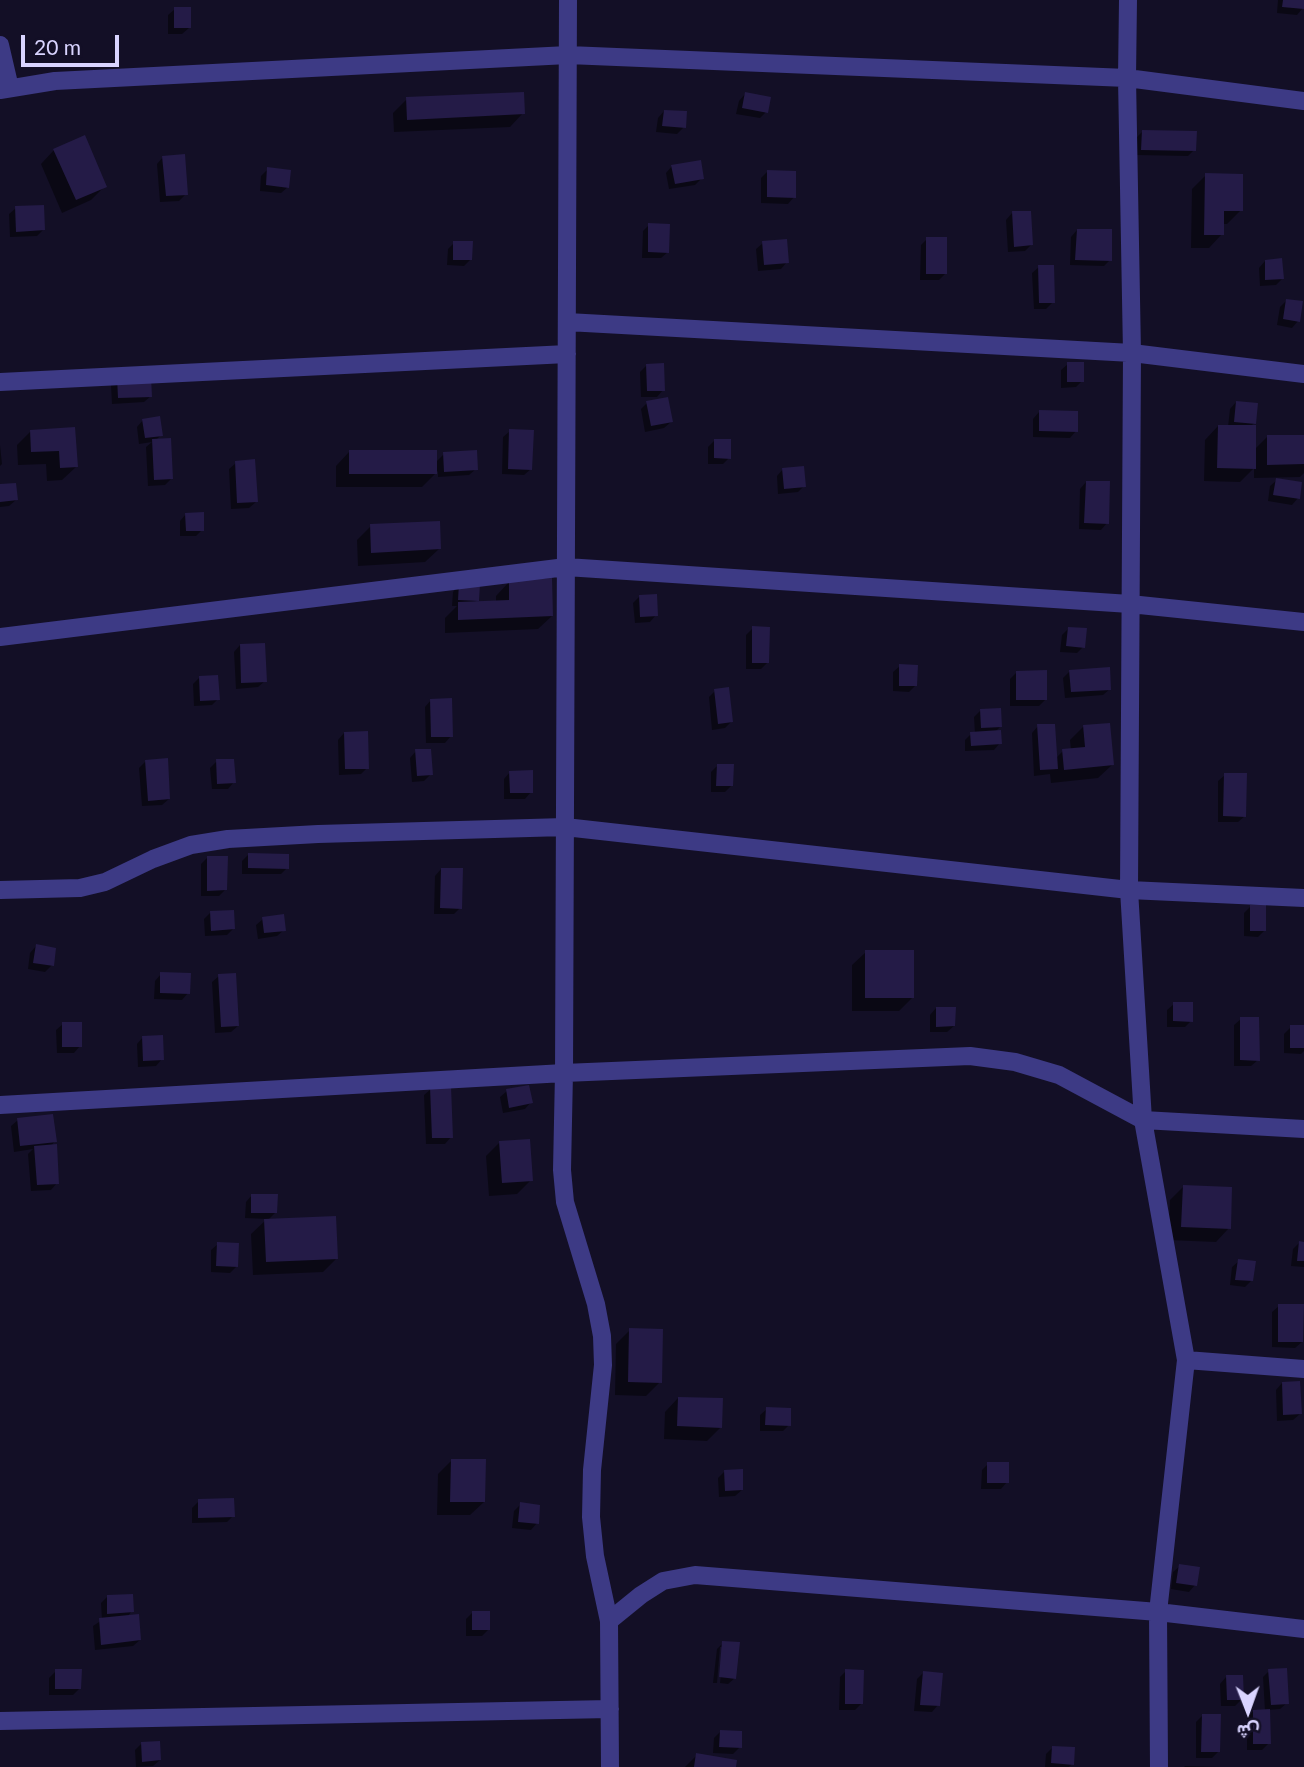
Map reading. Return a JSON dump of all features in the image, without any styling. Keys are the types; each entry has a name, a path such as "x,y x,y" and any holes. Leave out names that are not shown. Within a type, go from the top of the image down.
{"street":[{"path":"568,0 562,1170 565,1202 596,1304 602,1336 603,1365 592,1470 591,1517 595,1556 609,1621 610,1767"},
{"path":"1128,0 1132,353 1129,890 1143,1120 1186,1360 1158,1612 1159,1767"},
{"path":"0,45 5,89 55,81 568,55 1127,78 1304,101"},
{"path":"566,322 1132,353 1304,374"},
{"path":"0,382 566,354"},
{"path":"0,637 566,567 1130,604 1304,622"},
{"path":"0,890 80,888 105,882 153,859 191,845 228,839 565,827 1129,890 1304,898"},
{"path":"0,1105 564,1073 970,1056 1015,1062 1059,1075 1143,1120 1304,1129"},
{"path":"1186,1360 1304,1369"},
{"path":"609,1621 663,1581 695,1575 1158,1612 1304,1629"},
{"path":"0,1721 610,1709"}],"building":[{"path":"1283,0 1304,0 1304,9 1282,7"},
{"path":"174,7 191,7 191,28 174,28"},
{"path":"524,92 525,114 407,120 406,97"},
{"path":"745,92 771,97 768,113 742,108"},
{"path":"664,110 687,111 686,128 662,126"},
{"path":"1142,130 1197,131 1196,151 1141,150"},
{"path":"85,135 107,187 76,200 53,149"},
{"path":"185,154 188,195 166,196 162,156"},
{"path":"701,160 704,179 675,184 671,165"},
{"path":"267,167 291,170 289,188 266,185"},
{"path":"767,170 796,171 796,198 767,197"},
{"path":"1205,173 1243,174 1243,211 1224,211 1224,235 1204,235"},
{"path":"44,205 45,230 16,232 15,206"},
{"path":"1012,211 1031,211 1033,245 1014,247"},
{"path":"648,223 670,224 669,253 648,252"},
{"path":"1077,229 1112,229 1112,261 1075,260"},
{"path":"926,237 947,237 947,274 926,274"},
{"path":"787,239 789,263 764,265 762,241"},
{"path":"453,241 473,241 472,260 453,260"},
{"path":"1282,258 1284,279 1265,280 1265,260"},
{"path":"1038,265 1054,265 1055,303 1039,303"},
{"path":"1286,299 1303,301 1300,322 1283,319"},
{"path":"1067,362 1084,362 1084,382 1067,382"},
{"path":"664,363 665,391 647,391 646,364"},
{"path":"151,376 152,397 118,398 117,377"},
{"path":"668,397 673,422 651,426 646,401"},
{"path":"1236,401 1258,403 1256,424 1234,422"},
{"path":"1039,410 1078,411 1078,432 1039,431"},
{"path":"160,416 163,436 145,438 142,419"},
{"path":"1218,425 1256,425 1256,469 1217,468"},
{"path":"75,427 78,467 60,468 59,451 31,452 30,430"},
{"path":"509,429 534,430 532,470 508,469"},
{"path":"1267,435 1304,435 1304,464 1267,465"},
{"path":"171,438 173,479 154,480 152,439"},
{"path":"714,439 731,439 731,459 714,458"},
{"path":"349,450 437,450 437,474 349,474"},
{"path":"477,450 478,470 444,472 443,452"},
{"path":"255,459 258,502 237,503 235,461"},
{"path":"804,466 806,487 784,489 782,468"},
{"path":"1276,478 1302,482 1300,499 1273,495"},
{"path":"1086,481 1110,481 1109,524 1084,523"},
{"path":"16,483 18,500 0,502 0,484"},
{"path":"204,512 204,531 186,531 185,513"},
{"path":"440,521 441,549 371,553 370,524"},
{"path":"552,578 553,616 458,620 458,602 509,600 509,580"},
{"path":"459,583 480,584 479,601 458,600"},
{"path":"657,594 658,616 640,617 639,595"},
{"path":"752,626 770,627 769,663 752,663"},
{"path":"1068,627 1087,628 1085,648 1066,646"},
{"path":"265,643 267,682 241,683 240,644"},
{"path":"899,664 918,665 917,686 899,686"},
{"path":"1110,667 1111,690 1071,692 1069,670"},
{"path":"1047,670 1047,700 1016,700 1016,671"},
{"path":"218,675 220,700 200,701 199,676"},
{"path":"729,687 733,722 718,724 714,689"},
{"path":"452,698 453,737 431,737 430,699"},
{"path":"1001,708 1002,727 981,728 980,709"},
{"path":"1110,723 1114,765 1064,770 1062,749 1085,747 1083,725"},
{"path":"1037,724 1055,724 1058,769 1040,770"},
{"path":"1001,730 1002,744 971,746 970,732"},
{"path":"368,731 369,769 345,769 344,732"},
{"path":"415,749 431,749 433,775 417,776"},
{"path":"168,758 170,799 148,801 145,760"},
{"path":"216,759 234,759 236,783 217,784"},
{"path":"717,764 734,764 733,786 716,786"},
{"path":"533,770 533,793 510,793 509,771"},
{"path":"1224,773 1247,773 1246,817 1223,816"},
{"path":"248,853 289,854 289,869 248,868"},
{"path":"207,856 228,856 227,890 207,891"},
{"path":"441,868 463,868 462,909 440,908"},
{"path":"1250,905 1266,905 1266,931 1250,931"},
{"path":"234,910 235,929 211,931 210,911"},
{"path":"284,914 286,931 264,933 262,917"},
{"path":"36,944 56,948 54,966 33,963"},
{"path":"865,950 914,950 914,998 865,998"},
{"path":"160,972 191,973 190,994 160,993"},
{"path":"236,973 239,1026 221,1027 218,974"},
{"path":"1173,1002 1193,1002 1193,1022 1173,1021"},
{"path":"936,1007 956,1007 955,1026 936,1027"},
{"path":"1240,1017 1259,1017 1260,1061 1240,1060"},
{"path":"62,1022 82,1022 82,1047 62,1047"},
{"path":"1290,1025 1304,1025 1304,1048 1290,1048"},
{"path":"163,1035 164,1060 143,1061 142,1036"},
{"path":"529,1085 533,1103 509,1108 506,1089"},
{"path":"451,1086 453,1138 432,1138 430,1087"},
{"path":"53,1114 57,1142 20,1146 17,1118"},
{"path":"530,1139 533,1181 502,1183 499,1141"},
{"path":"57,1144 59,1184 37,1185 34,1146"},
{"path":"1183,1185 1232,1187 1231,1229 1181,1227"},
{"path":"251,1194 278,1194 277,1213 251,1213"},
{"path":"336,1216 338,1259 266,1262 264,1219"},
{"path":"1299,1241 1304,1242 1304,1261 1297,1261"},
{"path":"217,1242 239,1243 238,1267 216,1266"},
{"path":"1238,1259 1256,1261 1253,1281 1235,1280"},
{"path":"1278,1304 1304,1304 1303,1342 1278,1342"},
{"path":"629,1328 663,1329 662,1383 628,1382"},
{"path":"1300,1381 1302,1414 1283,1415 1282,1382"},
{"path":"678,1397 723,1398 722,1428 677,1426"},
{"path":"766,1407 791,1408 791,1426 765,1425"},
{"path":"451,1459 486,1459 485,1502 450,1502"},
{"path":"987,1462 1009,1462 1009,1483 987,1483"},
{"path":"743,1469 743,1490 725,1491 724,1470"},
{"path":"234,1498 235,1517 198,1518 198,1499"},
{"path":"520,1502 540,1505 539,1524 518,1522"},
{"path":"1179,1564 1200,1567 1197,1586 1176,1583"},
{"path":"133,1594 134,1612 107,1614 107,1595"},
{"path":"472,1611 490,1611 490,1630 472,1630"},
{"path":"139,1614 141,1640 101,1645 99,1618"},
{"path":"722,1641 740,1642 736,1679 719,1677"},
{"path":"1287,1668 1289,1704 1271,1705 1268,1669"},
{"path":"55,1669 82,1669 81,1689 55,1689"},
{"path":"845,1669 864,1670 863,1704 845,1704"},
{"path":"923,1671 943,1673 940,1706 920,1705"},
{"path":"1226,1675 1243,1675 1244,1700 1227,1700"},
{"path":"1270,1709 1271,1744 1253,1744 1253,1710"},
{"path":"1202,1714 1221,1714 1220,1752 1201,1752"},
{"path":"720,1730 742,1731 742,1748 719,1747"},
{"path":"160,1741 161,1760 142,1762 141,1742"},
{"path":"1052,1746 1075,1747 1074,1765 1051,1763"},
{"path":"696,1753 737,1760 736,1767 694,1767"}]}
